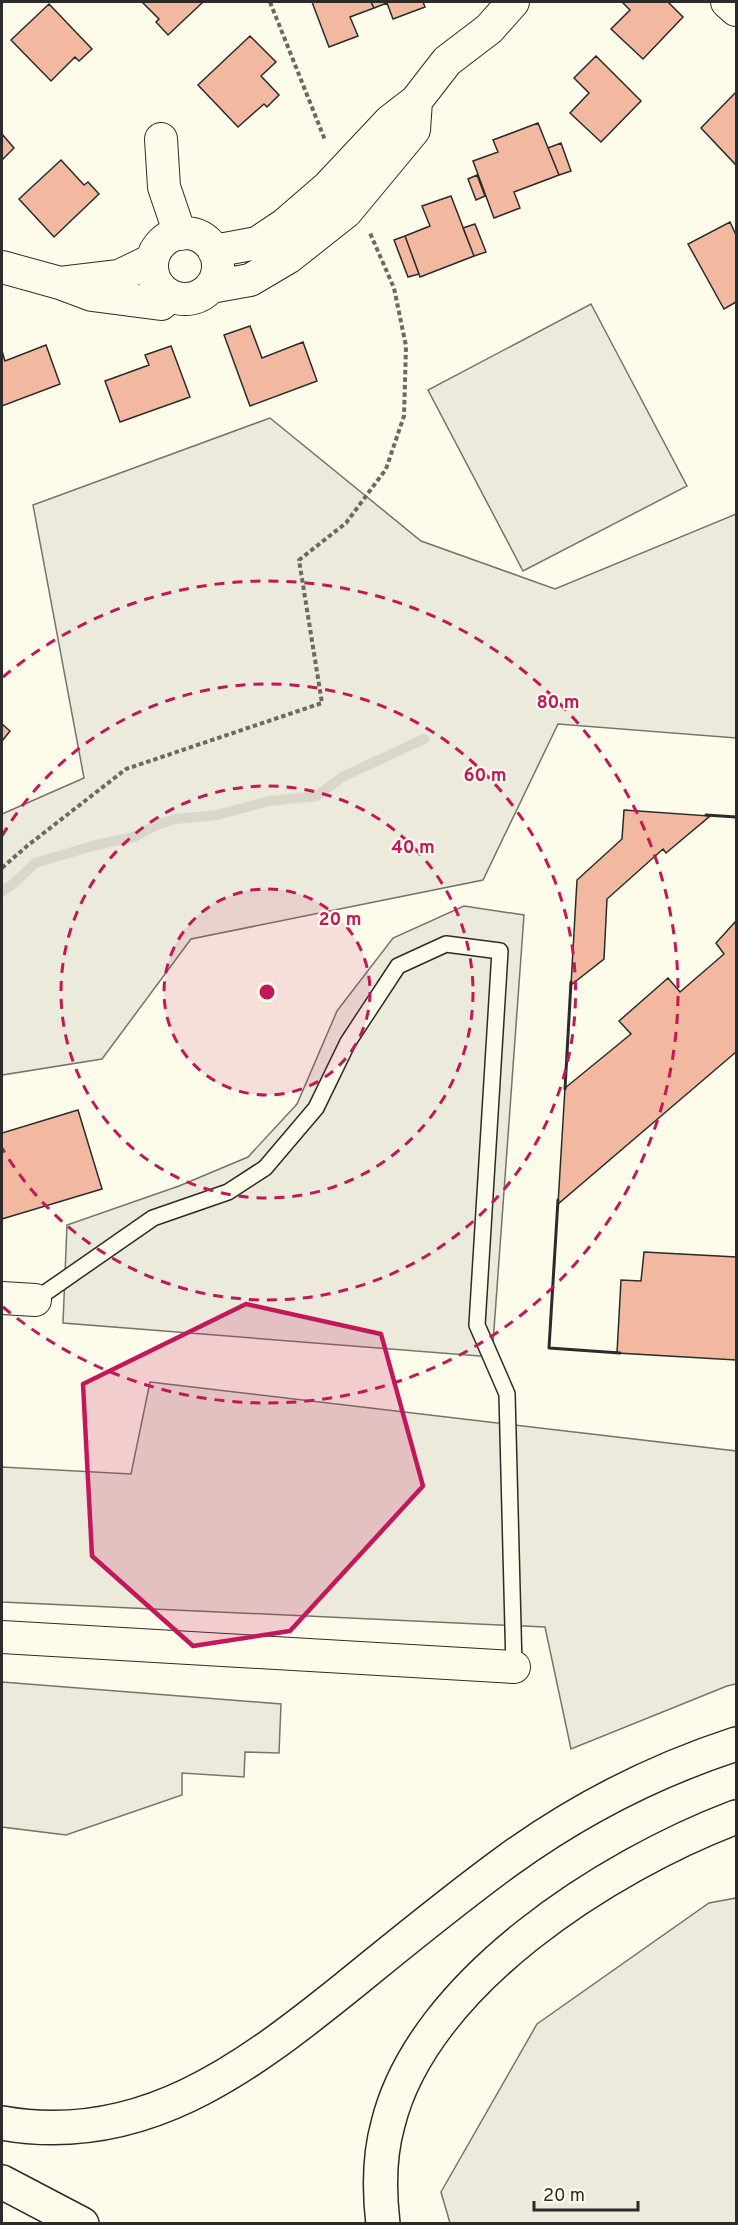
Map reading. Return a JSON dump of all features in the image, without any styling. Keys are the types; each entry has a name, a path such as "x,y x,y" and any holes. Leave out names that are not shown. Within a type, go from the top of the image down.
{"highway":[{"path":"2,2123 46,2128 100,2124 150,2112 190,2096 239,2067 290,2032 509,1859 625,1790 689,1761 736,1744"},
{"path":"383,2223 381,2166 387,2124 410,2068 437,2025 488,1970 532,1932 603,1882 705,1828 736,1817"},
{"path":"2,2182 82,2223"}],"street":[{"path":"214,250 257,243 348,188 414,130 416,101 447,61 489,29 513,2"},
{"path":"727,2 736,10"},
{"path":"161,139 164,187 180,234"},
{"path":"211,287 250,280 289,257 346,212 348,188"},
{"path":"180,234 200,237 214,250 218,269 211,287 203,295 192,299 170,296 161,290 155,281 152,260 162,243 180,234"},
{"path":"60,282 119,276 152,260"},
{"path":"2,267 60,282 92,295 161,304 170,296"},
{"path":"2,1298 35,1300"},
{"path":"2,1637 514,1667"}],"lane":[{"path":"35,1300 153,1218 228,1192 265,1168 316,1108 348,1042 398,966 446,944 500,951 477,1324 507,1394 514,1667"}],"path":[{"path":"2,868 126,769 322,703 299,560 346,523 386,469 404,416 406,346 394,288 348,188 270,2"}],"highlighted area":[{"path":"246,1304 381,1334 423,1486 290,1631 193,1646 92,1556 83,1384"}],"shaded area":[{"path":"591,304 687,486 523,571 428,390"},
{"path":"270,418 421,541 555,589 736,514 736,738 558,724 483,880 191,939 102,1059 2,1075 2,814 84,778 33,505"},
{"path":"464,906 524,915 492,1357 63,1323 67,1225 179,1186 248,1157 297,1104 337,1011 393,938"},
{"path":"150,1382 736,1451 736,1684 571,1749 545,1627 2,1602 2,1467 131,1474"},
{"path":"2,1682 281,1704 279,1753 245,1752 244,1777 182,1773 182,1795 66,1835 2,1827"},
{"path":"736,1898 736,2223 450,2223 441,2192 537,2024 709,1903"}],"building":[{"path":"142,2 203,2 168,35 156,22 159,19"},
{"path":"312,2 371,2 374,8 350,17 358,36 329,47"},
{"path":"371,2 423,2 425,7 393,19 387,3 374,8"},
{"path":"622,2 668,2 683,17 643,59 611,29 630,10"},
{"path":"49,4 92,49 79,61 75,57 51,81 11,40"},
{"path":"250,36 276,62 261,76 279,95 267,107 264,104 238,127 198,85"},
{"path":"596,56 641,101 601,142 570,113 589,93 574,78"},
{"path":"736,92 736,165 701,128"},
{"path":"538,123 559,175 514,192 520,208 494,218 473,161 498,152 493,140"},
{"path":"2,134 14,148 2,160"},
{"path":"561,143 571,171 559,175 548,148"},
{"path":"61,160 84,185 88,182 99,194 54,237 19,199"},
{"path":"477,175 485,196 476,200 468,179"},
{"path":"451,196 474,256 420,277 405,236 430,226 422,206"},
{"path":"730,222 736,235 736,302 724,309 688,244"},
{"path":"475,224 486,252 474,256 463,228"},
{"path":"405,236 419,274 408,277 394,240"},
{"path":"250,326 262,358 303,342 317,381 250,406 224,335"},
{"path":"46,345 60,384 2,406 2,351 5,361"},
{"path":"171,346 190,397 120,422 105,381 149,365 145,355"},
{"path":"2,724 10,731 2,741"},
{"path":"624,810 710,816 666,853 663,849 607,899 604,959 571,985 577,880 622,839"},
{"path":"736,921 736,1052 558,1204 565,1088 631,1034 619,1021 668,978 680,992 724,954 716,943"},
{"path":"78,1110 102,1189 2,1219 2,1133"},
{"path":"644,1252 736,1257 736,1360 617,1353 621,1280 641,1281"}],"waterway":[{"path":"2,892 35,863 96,845 134,837 156,825 176,819 217,815 269,801 317,796 342,777 424,739"}],"wall":[{"path":"706,815 736,817"},
{"path":"565,1089 571,982"},
{"path":"558,1200 549,1348 620,1353"}]}
